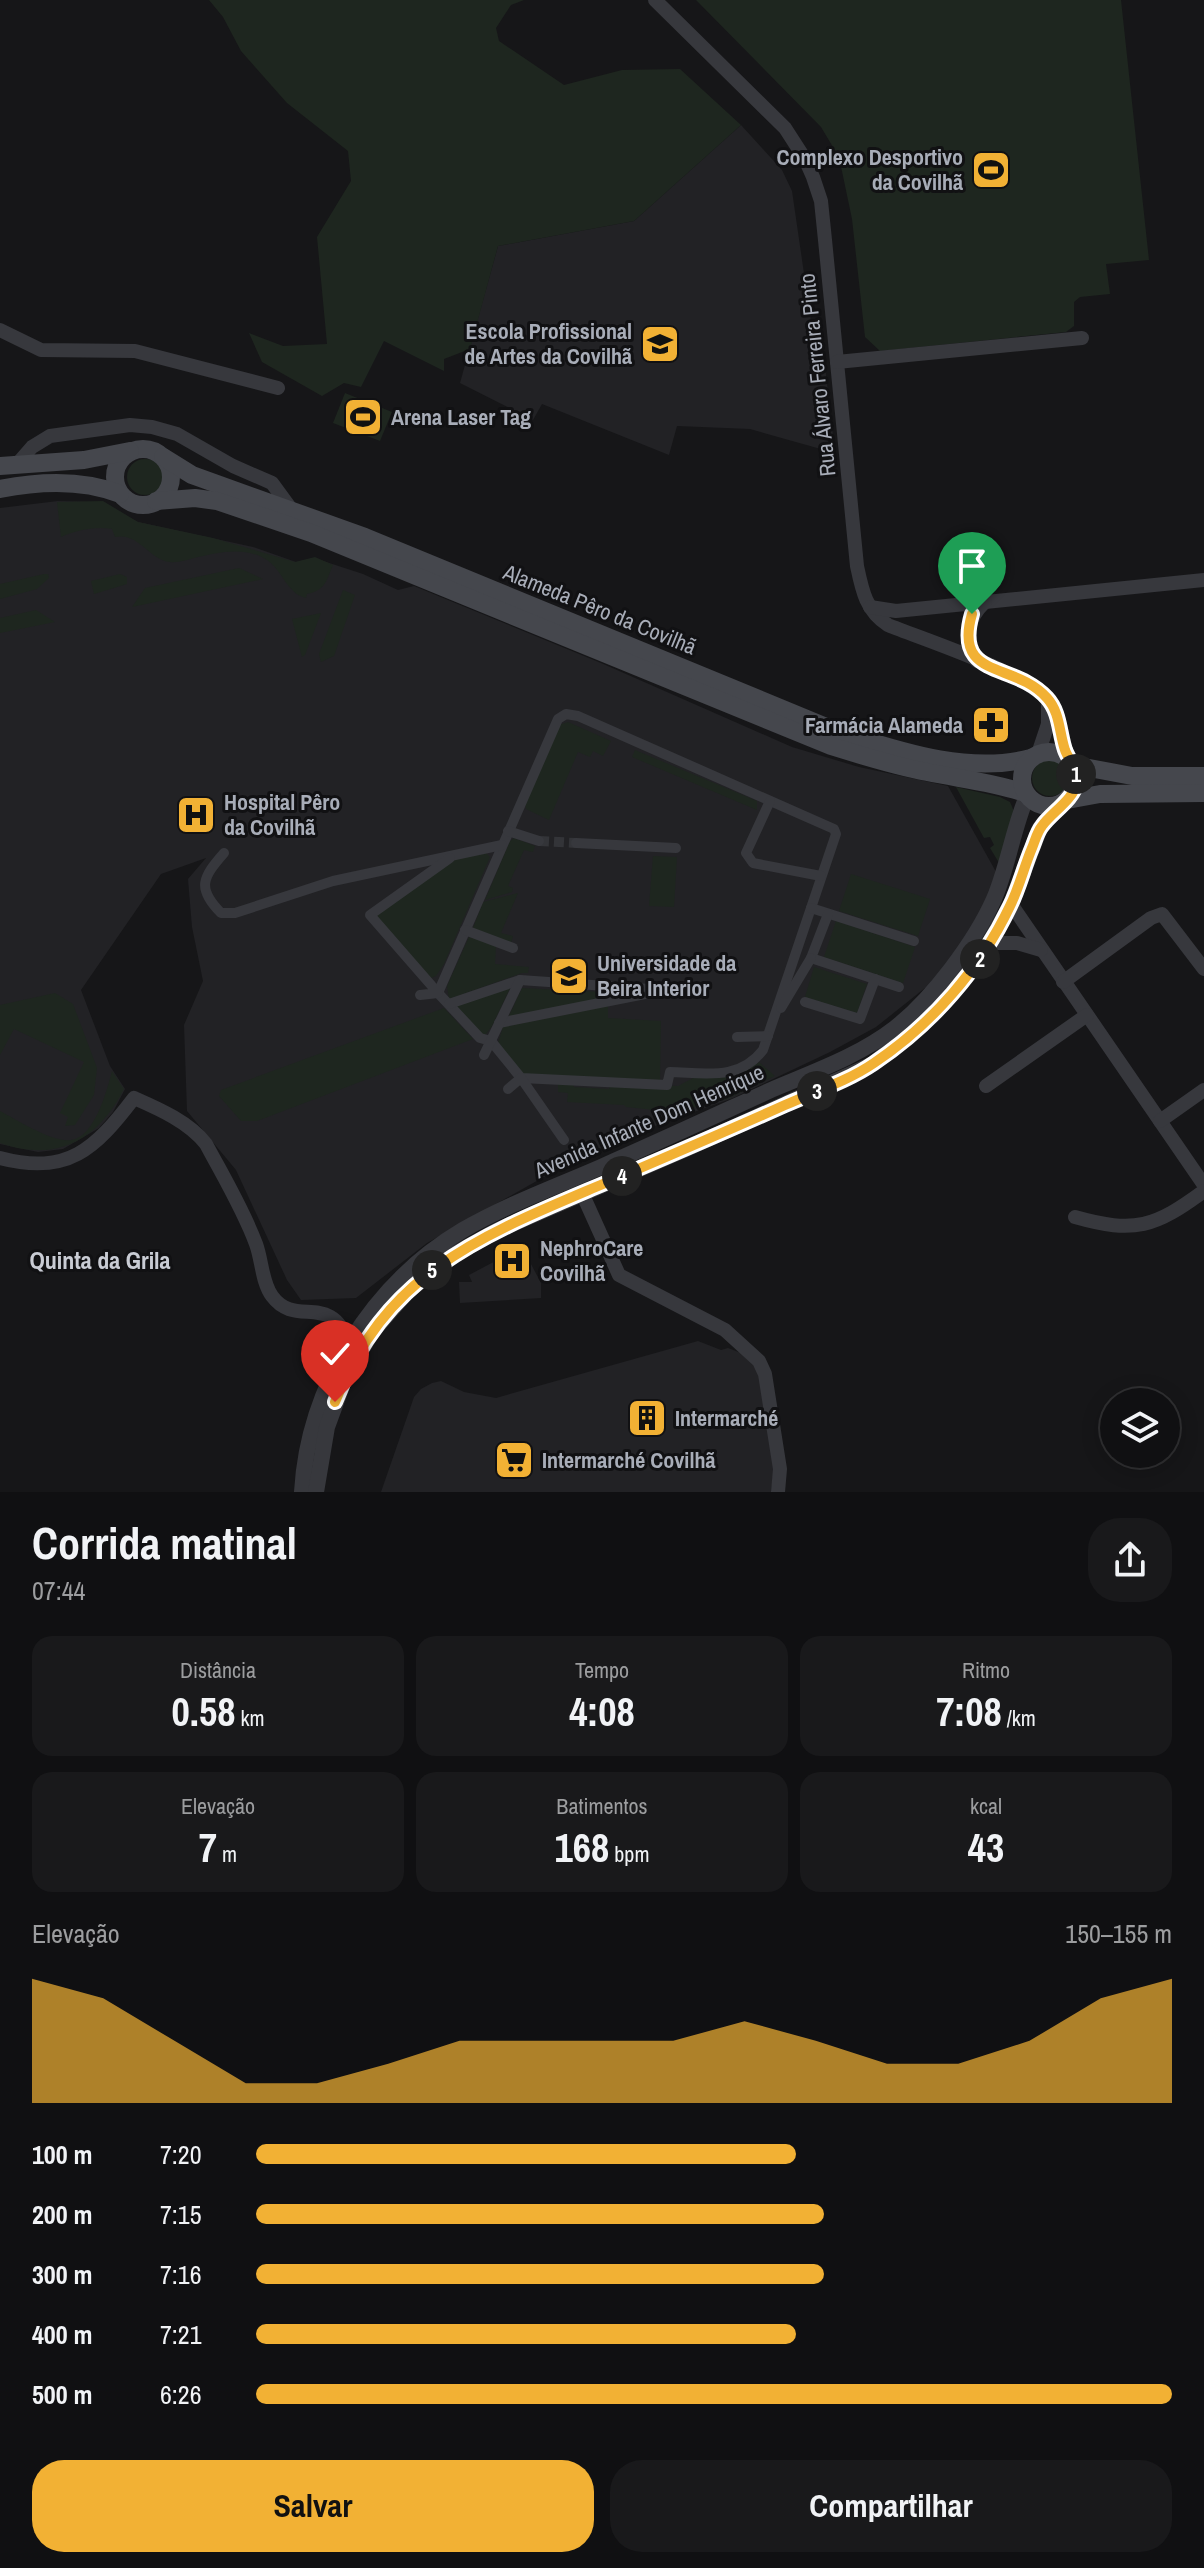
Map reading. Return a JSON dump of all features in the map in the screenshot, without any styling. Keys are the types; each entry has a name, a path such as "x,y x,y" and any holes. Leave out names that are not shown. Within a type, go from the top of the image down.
{"main road":[{"name":"Alameda Pêro da Covilhã","path":"5,463 84,460 142,449 155,451 192,475 291,509 836,731 880,745 951,761 992,764 1034,756"},
{"path":"120,494 114,478 117,466 132,451"},
{"path":"156,501 170,485 170,469 163,457"},
{"name":"Alameda Pêro da Covilhã","path":"0,489 88,484 120,494 139,505 195,498 217,501 373,557 790,731 876,761 988,781 1026,794"},
{"path":"1204,776 1132,776 1071,762 1053,752 1034,756 1022,775 1026,794 1042,806 1100,794 1204,793"},
{"path":"1063,802 1077,783 1071,762"}],"street":[{"name":"Rua Álvaro Ferreira Pinto","path":"655,0 785,128 805,159 821,201 857,566 870,607"},
{"path":"0,330 41,350 144,352 278,388"},
{"path":"837,362 1082,338"},
{"path":"5,463 50,436 130,425 152,427 177,434 233,466 272,483 291,509"},
{"path":"870,607 896,611 1204,580"},
{"path":"978,661 970,653 969,625 972,614 985,602"},
{"path":"870,607 888,625 1011,674 1046,697 1055,709 1071,762"},
{"path":"1034,756 1048,724 1046,697"},
{"path":"438,993 558,719 566,714 578,716 834,829 836,834 773,1022 763,1050 753,1063 722,1074 670,1072 667,1085 521,1078 508,1089"},
{"name":"Avenida Infante Dom Henrique","path":"302,1492 313,1427 324,1390 349,1344 408,1271 465,1229 826,1066 896,1027 946,974 979,929 994,898 1026,794"},
{"path":"770,801 746,853 753,863 821,876"},
{"name":"Avenida Infante Dom Henrique","path":"316,1492 327,1427 345,1378 372,1332 429,1273 462,1249 498,1230 873,1064 933,1015 961,984 990,943 1011,904 1040,828 1063,802"},
{"path":"508,831 539,841"},
{"path":"576,843 676,848"},
{"path":"224,853 208,872 204,886 210,902 221,913 235,913 333,881 502,845"},
{"path":"455,854 370,915 480,1038 491,1041 564,1140"},
{"path":"1011,904 1204,1185"},
{"path":"811,908 914,941"},
{"path":"773,1022 811,958 828,914"},
{"path":"1063,982 1151,918 1162,914 1204,969"},
{"path":"465,930 513,948"},
{"path":"990,943 1017,943 1041,950"},
{"path":"811,958 899,987"},
{"path":"805,1002 860,1019 875,979"},
{"path":"449,1004 520,980 664,990 499,1023"},
{"path":"484,1055 520,980"},
{"path":"420,995 438,993"},
{"path":"986,1086 1087,1015"},
{"path":"737,1037 768,1036"},
{"path":"1160,1121 1204,1090"},
{"path":"0,1158 26,1165 49,1164 80,1153 102,1138 134,1098 156,1107 198,1133 206,1144 255,1242 270,1294 283,1308 330,1315 339,1323 349,1344"},
{"path":"1075,1217 1100,1224 1138,1226 1163,1217 1204,1191"},
{"path":"582,1193 619,1275 725,1330 759,1361 765,1374 780,1469 778,1492"}],"shaded area":[{"path":"209,0 524,0 511,5 496,28 499,41 564,85 622,70 680,69 741,125 634,221 498,246 470,349 444,359 444,371 384,341 361,387 344,383 322,396 262,362 249,333 283,346 327,344 317,237 351,181 348,151 287,103 241,51 223,17"},
{"name":"Complexo Desportivo da Covilhã","path":"696,0 1121,0 1149,260 1106,264 1110,294 1080,297 1074,302 1074,326 1066,332 880,351 865,337 852,219 839,157 821,127"},
{"path":"741,125 782,170 792,191 815,349 823,349 835,453 750,429 677,426 669,455 542,404 533,420 460,383 498,246 634,221"},
{"name":"Arena Laser Tag","path":"345,393 392,412 380,441 333,423"},
{"path":"145,459 158,464 163,477 158,490 145,495 132,490 127,477 132,464"},
{"name":"Universidade da Beira Interior","path":"58,501 98,502 138,522 253,547 296,562 314,558 363,574 398,590 414,586 601,663 792,747 859,767 948,786 1000,879 990,903 935,980 876,1027 733,1098 638,1132 572,1161 427,1243 356,1298 301,1300 287,1280 236,1170 187,1111 184,1025 203,981 192,927 188,879 206,858 161,874 81,990 110,1066 125,1089 113,1112 99,1128 63,1149 38,1152 0,1144 0,508"},
{"path":"103,501 138,522 213,538 295,562 315,557 333,565 324,584 307,594 306,598 293,591 269,561 254,554 228,552 170,562 162,560 131,538 115,537 112,529 86,529 61,537 57,502"},
{"path":"239,568 263,579 132,607 145,588"},
{"path":"48,574 49,578 37,589 0,599 0,584"},
{"path":"120,574 127,577 127,584 94,594 91,581"},
{"path":"343,590 355,595 334,656 321,662 319,654"},
{"path":"36,610 55,622 0,633 0,618"},
{"path":"321,613 305,655 302,657 292,619"},
{"path":"568,722 611,741 603,756 593,751 590,757 578,752 549,820 526,809 525,805 559,725"},
{"path":"635,750 757,801 757,810 632,757"},
{"path":"1050,760 1063,765 1068,778 1063,791 1050,796 1037,791 1032,778 1037,765"},
{"path":"956,787 1010,802 1016,816 1004,871 990,848 994,845 990,837 984,838"},
{"path":"514,838 535,846 533,852 524,850 508,886 513,888 512,892 485,900 510,841"},
{"path":"485,852 490,857 444,964 431,978 376,918 378,911 456,859"},
{"path":"653,856 677,857 674,907 649,906"},
{"path":"851,874 930,899 918,936 839,911"},
{"path":"518,893 501,933 513,936 511,943 473,928 483,902"},
{"path":"836,921 915,947 903,983 824,957"},
{"path":"469,937 496,945 495,964 529,967 528,973 449,999 447,986"},
{"path":"814,967 867,984 857,1013 805,997"},
{"path":"512,984 486,1034 480,1034 451,1005"},
{"path":"522,988 623,993 623,995 508,1018"},
{"path":"55,993 73,1004 97,1068 94,1095 75,1125 65,1126 68,1117 60,1113 84,1062 14,1029 0,1055 0,1005"},
{"path":"608,1006 608,1018 661,1021 660,1083 525,1076 498,1043 503,1027"},
{"path":"444,1008 473,1039 257,1121 241,1121 219,1096 221,1090"},
{"path":"759,1062 775,1076 727,1099 674,1112 567,1102 568,1093 558,1092 558,1081 573,1082 574,1087 609,1089 610,1083 678,1086 695,1077 738,1076"},
{"path":"112,1071 124,1089 102,1122 74,1143 40,1150 0,1143 0,1111 55,1138 71,1140 79,1137 87,1131 99,1112"},
{"name":"NephroCare Covilhã","path":"522,1247 541,1283 541,1298 460,1303 459,1282 472,1282 469,1275"},
{"path":"698,1341 721,1350 728,1348 741,1353 758,1369 774,1470 771,1492 381,1492 414,1397 432,1383 441,1381 464,1392 496,1398"}],"tunnel":[{"path":"539,841 576,843"}],"place":[{"name":"Complexo Desportivo da Covilhã","path":"991,170"},
{"name":"Escola Profissional de Artes da Covilhã","path":"660,344"},
{"name":"Arena Laser Tag","path":"363,417"},
{"name":"Farmácia Alameda","path":"991,725"},
{"name":"Hospital Pêro da Covilhã","path":"196,815"},
{"name":"Universidade da Beira Interior","path":"569,976"},
{"name":"NephroCare Covilhã","path":"512,1261"},
{"name":"Intermarché","path":"647,1418"},
{"name":"Intermarché Covilhã","path":"514,1460"}],"district":[{"name":"Quinta da Grila","path":"100,1261"}],"route":[{"path":"335,1402 372,1332 408,1291 451,1256 498,1230 873,1064 933,1015 961,984 982,956 1011,904 1040,828 1067,800 1077,783 1055,709 1046,697 1033,686 978,661 970,653 968,639 972,614"}]}
